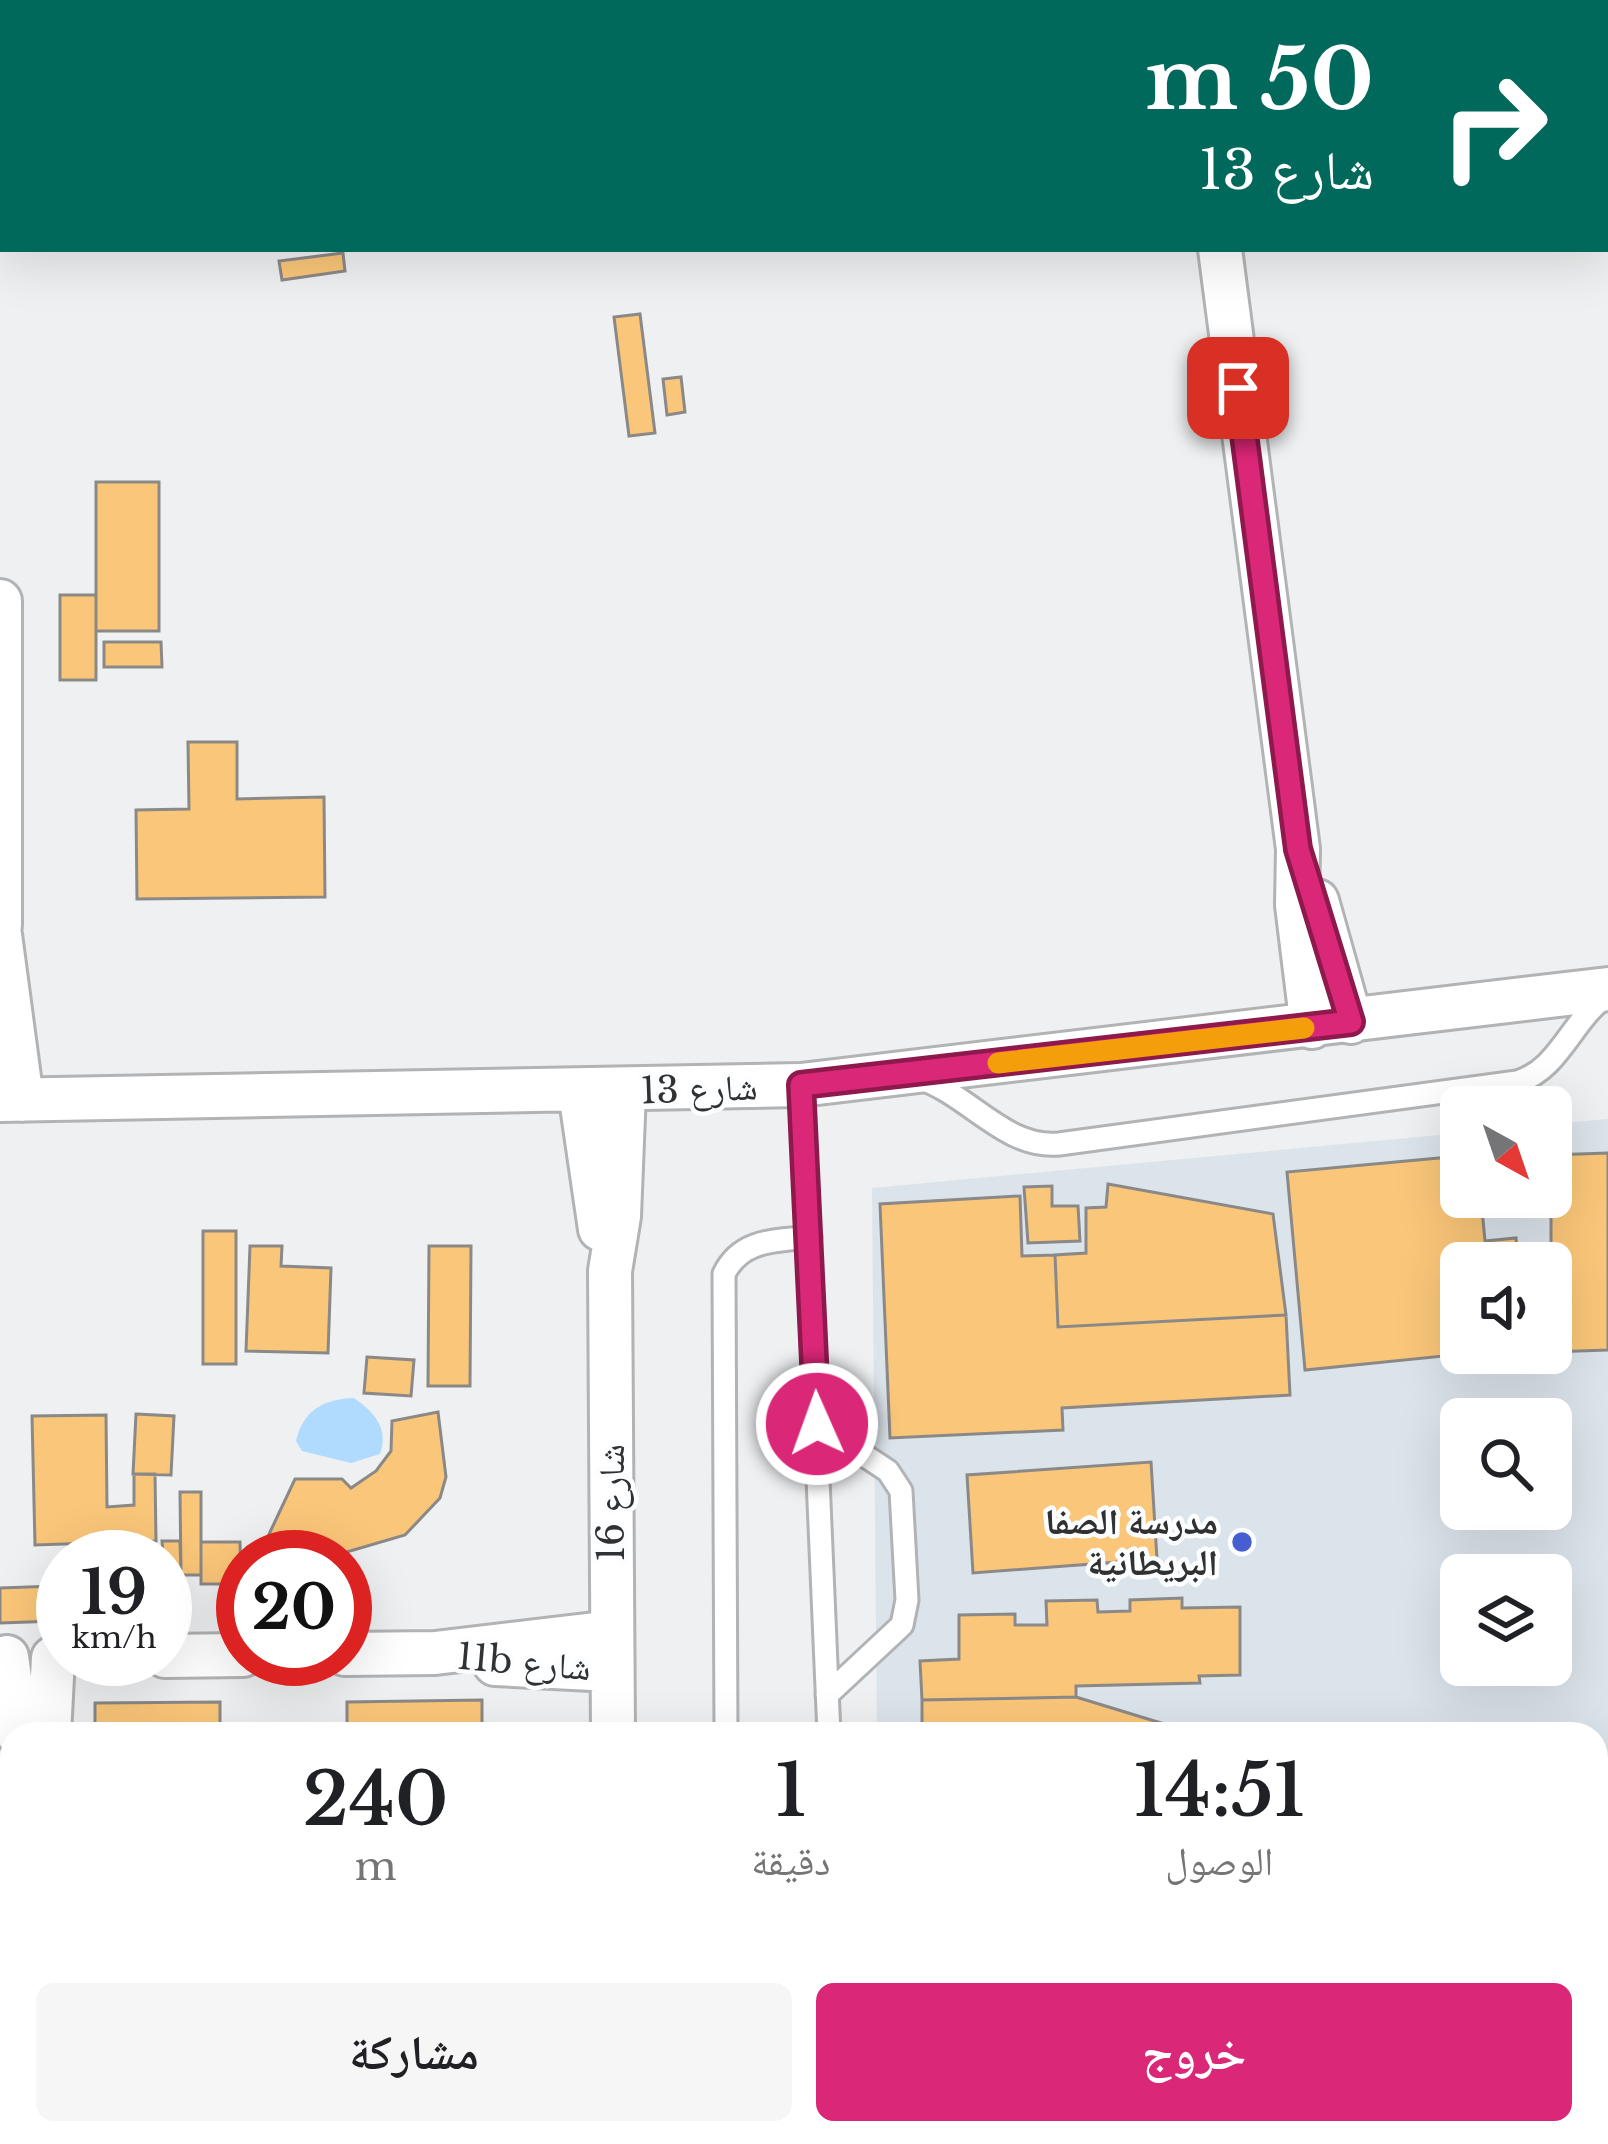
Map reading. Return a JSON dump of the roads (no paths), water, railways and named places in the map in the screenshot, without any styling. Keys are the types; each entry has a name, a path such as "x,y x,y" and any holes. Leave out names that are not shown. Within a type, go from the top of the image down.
{"street":[{"path":"1220,252 1298,849 1297,905 1331,1025"},
{"path":"0,601 0,925"},
{"path":"0,935 11,1100"},
{"name":"شارع 13","path":"11,1100 580,1093 801,1085 1608,992"},
{"name":"شارع 16","path":"610,1271 619,1216 624,1091"},
{"name":"شارع 16","path":"580,1093 610,1271 613,1722"},
{"name":"11b شارع","path":"372,1653 435,1652 490,1664 612,1651"},
{"path":"16,1722 3,1657 36,1658"},
{"path":"50,1722 55,1686"}],"lane":[{"path":"908,1074 962,1098 1024,1142 1060,1144 1517,1082 1543,1070 1575,1024 1608,992"},
{"path":"801,1085 828,1722"},
{"path":"726,1722 722,1289 731,1260 742,1250 810,1237"},
{"path":"817,1424 888,1472 901,1491 907,1600 896,1635 827,1695"}],"water":[{"path":"354,1398 378,1422 383,1436 380,1454 351,1463 302,1451 296,1441 310,1414 324,1404"}],"place":[{"name":"مدرسة الصفا البريطانية","path":"1242,1542"}]}
